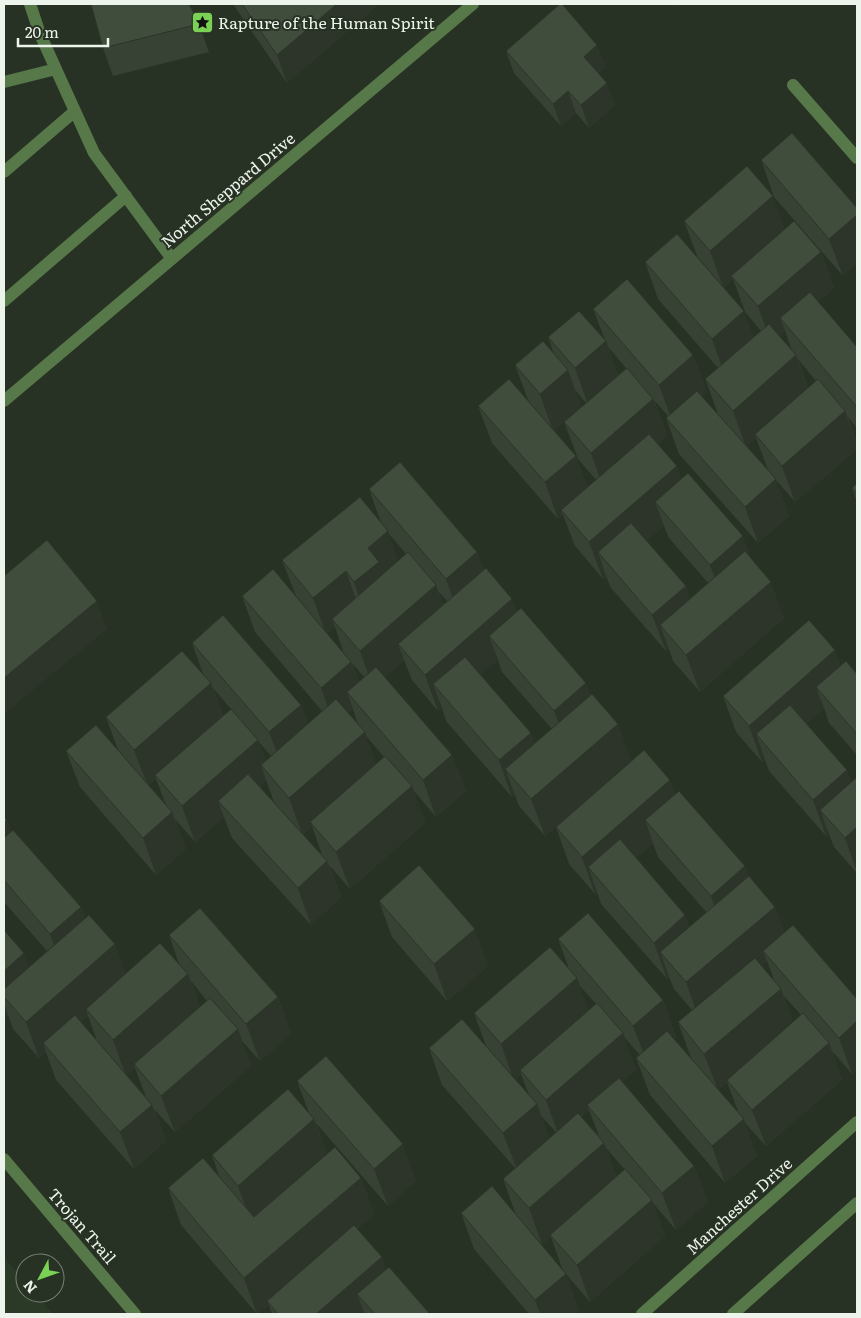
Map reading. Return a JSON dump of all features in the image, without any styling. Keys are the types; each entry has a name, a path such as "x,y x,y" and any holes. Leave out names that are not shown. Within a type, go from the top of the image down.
{"street":[{"path":"30,4 40,34 94,153 172,259"},
{"name":"North Sheppard Drive","path":"4,402 473,4"},
{"path":"4,82 56,70"},
{"path":"793,85 857,158"},
{"path":"4,172 75,111"},
{"path":"4,301 126,196"},
{"name":"Manchester Drive","path":"642,1314 857,1122"},
{"name":"Trojan Trail","path":"4,1159 135,1314"},
{"path":"733,1314 857,1202"}],"shaded area":[{"path":"4,1257 15,1270 15,1303 43,1303 53,1314 4,1314"}],"building":[{"path":"91,4 189,4 199,24 103,48"},
{"path":"242,4 337,4 277,55"},
{"path":"560,4 597,45 584,57 607,83 581,105 568,91 553,104 506,51"},
{"path":"792,133 857,208 857,215 829,239 761,160"},
{"path":"747,166 773,196 710,251 684,221"},
{"path":"794,221 821,252 758,306 731,276"},
{"path":"677,234 744,311 712,339 645,262"},
{"path":"627,279 693,355 659,385 593,309"},
{"path":"810,292 857,347 857,407 780,318"},
{"path":"579,311 606,341 575,368 548,337"},
{"path":"769,324 796,355 733,411 705,379"},
{"path":"543,341 568,370 540,394 515,365"},
{"path":"627,368 653,399 591,453 564,422"},
{"path":"509,379 576,456 545,482 478,406"},
{"path":"818,379 845,411 782,466 755,434"},
{"path":"697,391 776,479 745,507 666,418"},
{"path":"649,434 677,466 589,542 561,510"},
{"path":"400,462 477,552 446,579 369,489"},
{"path":"688,473 743,536 710,565 655,502"},
{"path":"857,483 857,494 852,488"},
{"path":"360,497 388,531 368,548 379,562 354,582 346,571 313,598 282,560"},
{"path":"631,523 686,586 652,615 598,552"},
{"path":"47,540 97,601 4,678 4,576"},
{"path":"745,551 771,582 686,655 660,625"},
{"path":"408,552 436,585 360,651 332,619"},
{"path":"486,568 512,599 425,675 398,644"},
{"path":"273,569 351,662 321,688 242,596"},
{"path":"521,608 586,683 554,711 489,636"},
{"path":"223,615 301,705 269,732 192,643"},
{"path":"809,620 835,650 749,726 723,696"},
{"path":"182,651 211,683 134,750 106,717"},
{"path":"465,657 531,733 499,760 433,684"},
{"path":"846,661 857,674 857,734 816,687"},
{"path":"376,667 452,755 423,780 347,692"},
{"path":"592,694 618,724 531,799 505,769"},
{"path":"336,699 365,732 289,798 261,765"},
{"path":"790,705 847,770 813,800 756,734"},
{"path":"231,709 258,740 182,806 155,775"},
{"path":"96,725 172,812 143,838 66,751"},
{"path":"644,750 670,780 582,857 556,827"},
{"path":"385,756 412,786 336,852 310,822"},
{"path":"248,774 327,861 298,888 218,801"},
{"path":"857,777 857,827 845,838 820,810"},
{"path":"679,791 745,866 711,896 645,820"},
{"path":"13,830 81,907 50,934 4,880 4,838"},
{"path":"620,839 685,915 654,943 588,867"},
{"path":"419,865 475,929 434,964 379,901"},
{"path":"749,876 775,907 686,982 660,952"},
{"path":"200,908 278,997 246,1024 169,935"},
{"path":"588,913 663,1000 633,1026 558,939"},
{"path":"89,915 115,944 26,1022 4,997 4,989"},
{"path":"793,925 857,999 857,1021 839,1038 763,951"},
{"path":"4,930 24,953 4,971"},
{"path":"160,943 188,974 113,1040 86,1009"},
{"path":"550,947 577,978 501,1044 474,1013"},
{"path":"755,958 781,989 704,1054 678,1022"},
{"path":"210,998 238,1029 161,1096 134,1064"},
{"path":"597,1003 623,1033 546,1100 520,1070"},
{"path":"803,1013 829,1043 752,1110 727,1080"},
{"path":"75,1015 152,1105 120,1132 43,1043"},
{"path":"462,1019 537,1104 503,1133 429,1048"},
{"path":"667,1031 744,1119 712,1146 636,1058"},
{"path":"326,1056 403,1144 374,1169 297,1081"},
{"path":"619,1078 694,1166 662,1193 587,1105"},
{"path":"288,1089 314,1119 238,1186 212,1155"},
{"path":"578,1113 604,1143 529,1208 503,1179"},
{"path":"335,1147 361,1178 244,1278 168,1188 203,1158 254,1217"},
{"path":"625,1169 652,1200 577,1265 550,1235"},
{"path":"492,1186 566,1274 535,1300 461,1213"},
{"path":"354,1225 382,1257 316,1314 278,1314 267,1301"},
{"path":"389,1267 430,1314 375,1314 357,1294"}],"place":[{"name":"Rapture of the Human Spirit","path":"202,23"}]}
